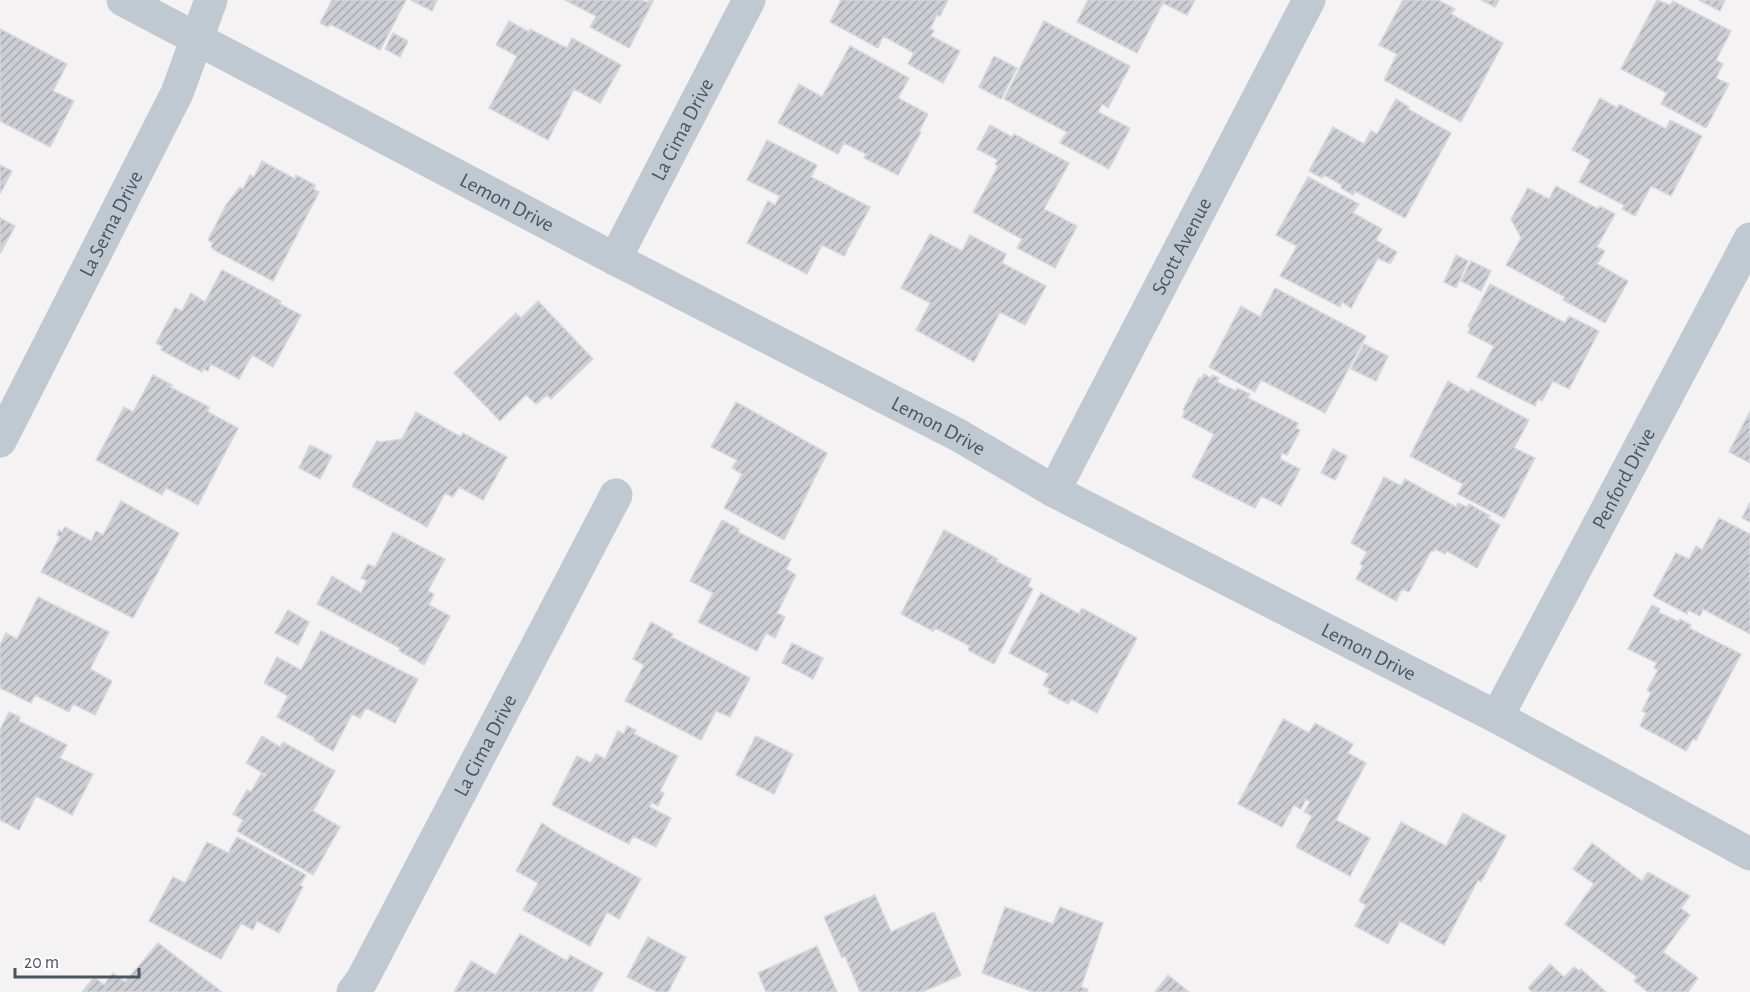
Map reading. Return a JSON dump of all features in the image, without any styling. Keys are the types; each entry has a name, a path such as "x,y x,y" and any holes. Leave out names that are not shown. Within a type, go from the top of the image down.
{"street":[{"name":"Lemon Drive","path":"123,0 615,259 958,435 1054,491 1497,717 1750,854"},
{"name":"La Serna Drive","path":"0,441 177,93 211,0"},
{"name":"La Cima Drive","path":"615,259 749,0"},
{"name":"Scott Avenue","path":"1054,491 1309,0"},
{"name":"Penford Drive","path":"1497,717 1750,239"},
{"name":"La Cima Drive","path":"353,992 362,980 616,495"}],"building":[{"path":"332,0 406,0 380,50 330,24 328,27 320,23"},
{"path":"411,0 437,0 432,11"},
{"path":"565,0 653,1 629,48 590,27 596,16"},
{"path":"841,0 948,0 930,29 934,30 931,36 960,51 943,83 908,64 914,53 883,36 878,48 830,22"},
{"path":"1088,0 1195,0 1187,15 1163,3 1137,53 1077,22"},
{"path":"1403,0 1438,0 1455,9 1451,14 1503,43 1461,122 1384,80 1397,54 1379,45"},
{"path":"1481,0 1499,0 1495,7"},
{"path":"1657,0 1670,5 1673,1 1731,31 1716,60 1723,64 1716,78 1729,84 1706,128 1661,104 1667,93 1621,69"},
{"path":"1699,0 1725,0 1720,11"},
{"path":"509,21 567,48 572,38 621,65 600,103 574,89 548,140 489,108 517,56 496,45"},
{"path":"1044,21 1130,66 1108,108 1102,104 1098,112 1130,128 1109,169 1060,143 1067,132 1004,99"},
{"path":"0,29 67,64 53,91 74,101 50,147 0,121"},
{"path":"393,33 408,41 400,57 385,49"},
{"path":"850,46 909,78 898,98 928,114 898,175 864,158 866,154 844,143 838,154 778,123 799,84 822,97"},
{"path":"994,56 1017,68 1001,99 979,87"},
{"path":"1600,98 1617,108 1619,104 1666,129 1670,120 1702,136 1671,196 1651,186 1635,216 1622,209 1624,205 1579,182 1591,160 1572,150"},
{"path":"1396,99 1409,107 1408,109 1451,133 1405,218 1355,191 1353,195 1341,188 1342,185 1324,175 1322,178 1309,171 1333,127 1364,144 1371,131 1377,134"},
{"path":"990,125 1012,137 1014,134 1069,163 1044,209 1077,226 1055,268 1017,248 1022,239 973,212 998,166 995,164 998,160 977,149"},
{"path":"767,140 817,165 811,177 870,207 844,256 822,245 807,274 747,243 768,201 775,205 780,196 747,180"},
{"path":"262,161 295,179 296,175 315,185 314,189 319,192 273,281 216,251 211,247 213,243 208,240 226,205 240,187 243,189 250,175 254,177"},
{"path":"0,165 12,171 0,194"},
{"path":"1308,177 1359,204 1353,213 1382,229 1376,240 1397,252 1390,264 1378,258 1351,308 1342,302 1340,307 1280,276 1297,246 1276,235"},
{"path":"1556,186 1598,209 1600,206 1615,214 1597,247 1605,251 1597,264 1628,281 1605,323 1563,300 1565,297 1506,265 1521,238 1511,219 1528,188 1549,199"},
{"path":"0,218 15,226 0,254"},
{"path":"930,234 962,251 970,235 1006,254 1002,263 1046,286 1025,325 1000,312 974,362 916,330 930,303 901,288"},
{"path":"1456,255 1468,261 1456,288 1444,282"},
{"path":"1471,261 1491,271 1481,291 1461,281"},
{"path":"222,270 281,301 280,304 301,315 273,367 252,355 239,379 211,364 208,371 203,369 202,372 161,350 163,347 156,343 175,308 182,311 191,293 205,302"},
{"path":"1490,284 1565,323 1569,316 1599,331 1569,389 1553,381 1542,401 1538,399 1535,406 1477,377 1494,346 1468,333 1470,328 1468,326"},
{"path":"1275,288 1366,336 1325,413 1261,380 1255,392 1209,367 1241,306 1260,317"},
{"path":"538,301 593,359 551,399 547,395 536,404 526,395 500,421 454,373 516,313 521,318"},
{"path":"1364,344 1388,356 1376,381 1351,369"},
{"path":"1204,374 1211,378 1212,375 1219,378 1217,382 1236,391 1237,388 1250,394 1248,398 1298,423 1296,428 1300,430 1287,455 1282,453 1280,459 1300,469 1281,506 1261,496 1255,508 1192,477 1214,434 1182,417 1185,411 1183,410 1199,378 1201,379"},
{"path":"153,375 172,385 170,387 209,407 208,412 238,428 198,505 166,488 162,495 96,460 124,407 133,412"},
{"path":"1448,381 1469,393 1471,389 1529,420 1514,448 1535,458 1504,518 1458,494 1463,484 1410,456"},
{"path":"736,402 827,453 784,540 724,508 742,474 732,468 737,460 711,447"},
{"path":"1750,411 1750,463 1729,452"},
{"path":"416,412 461,437 463,433 507,457 483,500 459,487 453,497 445,493 427,527 352,486 377,441 402,439"},
{"path":"310,445 332,456 320,479 299,468"},
{"path":"1333,449 1347,456 1335,480 1321,473"},
{"path":"1384,477 1401,486 1405,479 1456,507 1458,503 1467,507 1469,504 1490,516 1488,518 1500,525 1477,568 1447,551 1445,554 1435,549 1431,551 1409,592 1402,589 1396,601 1356,579 1363,566 1360,564 1367,552 1351,543"},
{"path":"121,501 179,533 133,618 41,572 60,537 57,535 59,530 62,532 65,527 91,541 96,531 103,535"},
{"path":"1750,502 1750,522 1742,518"},
{"path":"1719,518 1750,534 1750,634 1703,609 1700,616 1688,610 1687,614 1653,596 1676,553 1689,559 1696,546 1702,550"},
{"path":"722,520 739,529 738,532 791,559 786,569 796,575 777,613 785,617 775,638 766,633 757,651 698,622 713,593 690,581"},
{"path":"944,530 1031,579 1028,586 1033,589 994,664 968,650 970,646 935,628 933,631 901,614"},
{"path":"393,532 445,559 428,591 434,594 429,605 450,616 424,665 399,651 400,648 317,604 332,576 361,593 367,581 361,578 368,564 375,567"},
{"path":"1041,593 1079,614 1082,608 1137,638 1097,713 1071,699 1068,704 1048,693 1050,689 1043,685 1049,674 1009,653"},
{"path":"38,597 109,632 90,669 112,681 95,715 73,704 69,712 35,695 31,703 0,688 0,645 6,633 17,639"},
{"path":"1652,605 1660,609 1658,612 1679,622 1680,619 1691,625 1689,628 1741,654 1696,740 1693,739 1686,751 1640,726 1646,713 1642,711 1651,693 1647,690 1658,670 1654,668 1657,663 1628,649"},
{"path":"288,610 309,622 298,645 275,633"},
{"path":"651,622 673,634 671,637 750,678 730,717 716,711 701,740 625,701 644,665 633,659"},
{"path":"321,631 418,679 395,723 366,708 360,718 352,714 333,751 277,717 288,696 264,683 277,657 301,670"},
{"path":"792,643 823,658 813,679 782,663"},
{"path":"9,712 20,717 19,721 67,745 60,758 93,774 72,815 36,796 19,830 0,820 0,730"},
{"path":"1283,719 1309,733 1315,723 1353,744 1348,753 1366,763 1336,820 1370,838 1350,876 1296,847 1312,816 1304,812 1310,802 1306,799 1301,809 1294,805 1282,827 1238,804"},
{"path":"627,726 636,730 634,734 678,756 660,791 664,793 658,806 651,802 650,807 671,818 656,847 633,836 629,844 552,805 577,756 591,763 596,754 605,759 618,731 624,734"},
{"path":"262,736 280,747 283,742 335,771 313,811 340,827 313,875 237,831 243,820 233,814 247,790 251,792 261,774 265,777 266,775 246,763"},
{"path":"756,736 793,754 774,794 736,775"},
{"path":"1463,813 1506,836 1481,882 1478,880 1444,945 1400,921 1388,944 1355,926 1366,905 1359,901 1401,822 1446,846"},
{"path":"542,823 641,879 619,919 607,912 590,946 523,910 538,883 516,871"},
{"path":"237,837 306,875 300,885 303,887 279,933 257,921 253,930 241,923 221,959 149,921 173,877 185,883 207,842 228,853"},
{"path":"1592,843 1642,881 1648,872 1690,896 1681,908 1690,915 1663,952 1698,978 1688,992 1648,992 1634,981 1637,977 1565,924 1594,884 1573,869"},
{"path":"875,895 891,932 934,912 961,975 922,992 860,992 845,956 842,958 824,917"},
{"path":"1005,907 1053,924 1060,907 1103,923 1081,987 1088,989 1087,992 1033,992 982,973"},
{"path":"520,934 567,961 570,955 603,973 592,992 454,992 471,961 496,975"},
{"path":"648,937 686,957 668,992 657,992 627,977"},
{"path":"158,943 222,992 82,992 94,977 104,985 113,973 125,982"},
{"path":"817,946 837,992 766,992 758,973"},
{"path":"1550,964 1564,977 1574,967 1579,971 1581,969 1606,992 1532,992 1528,988"},
{"path":"1168,975 1189,992 1155,992"}]}
